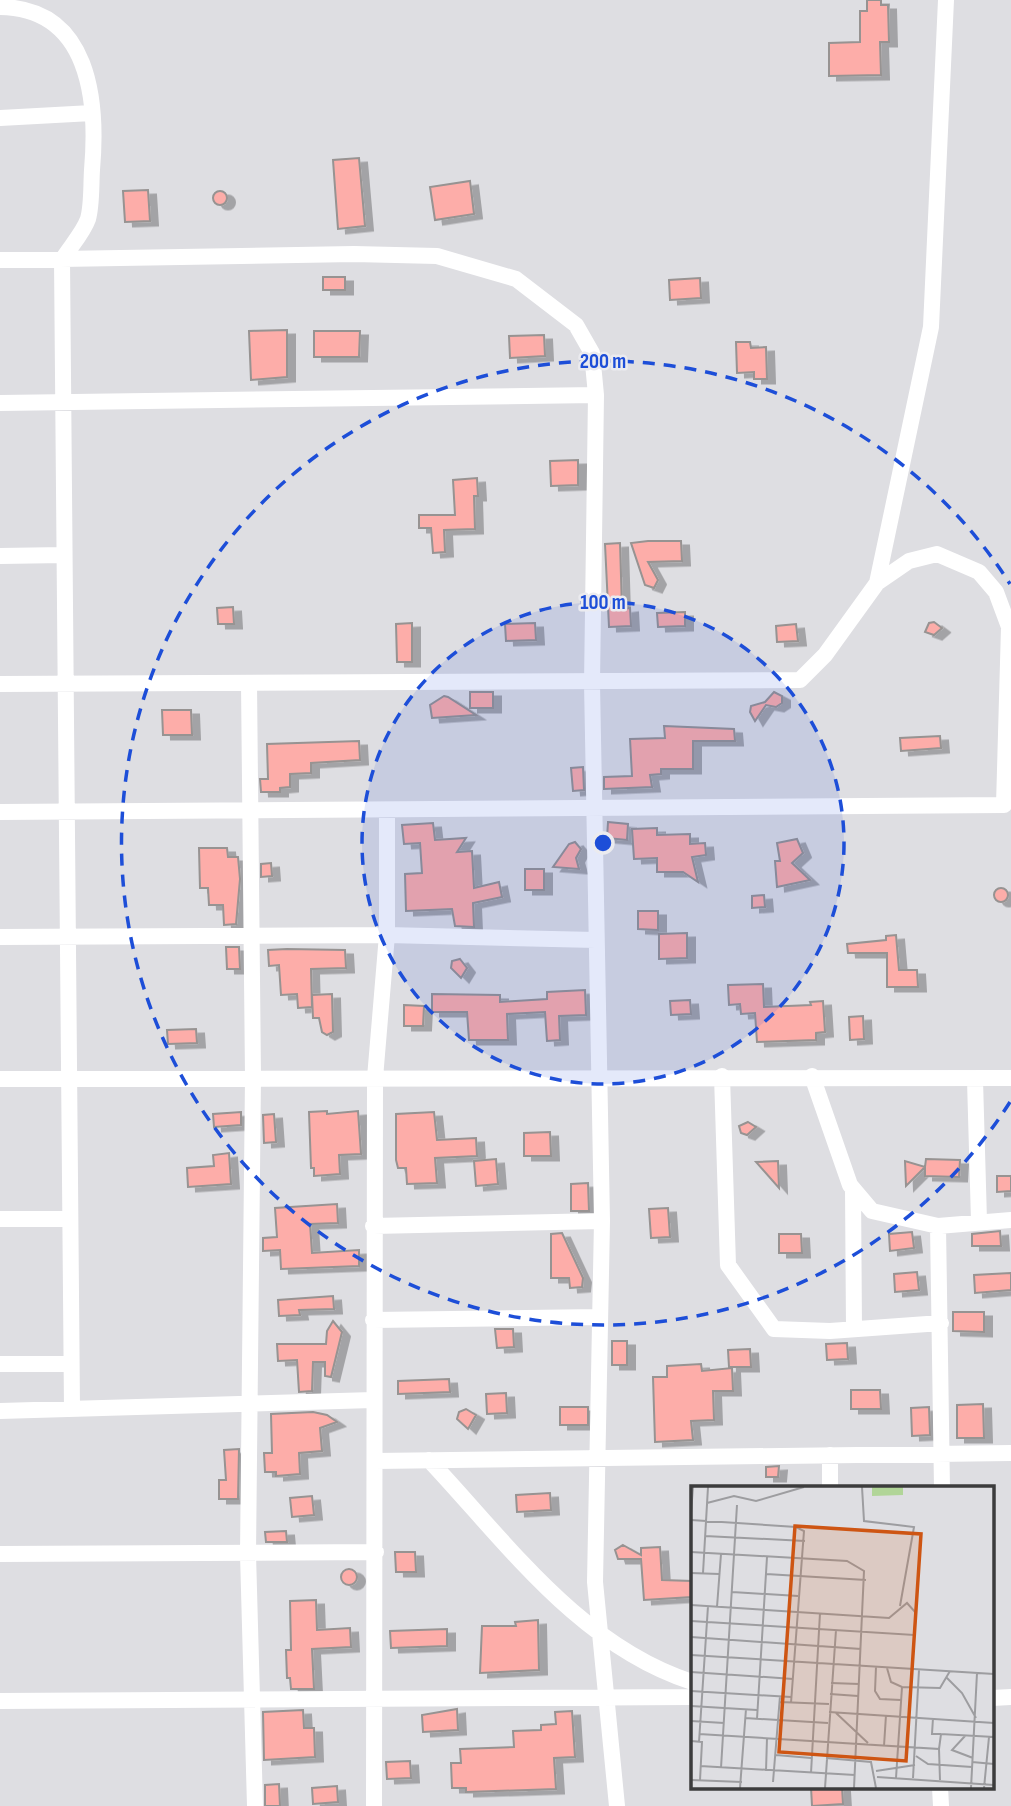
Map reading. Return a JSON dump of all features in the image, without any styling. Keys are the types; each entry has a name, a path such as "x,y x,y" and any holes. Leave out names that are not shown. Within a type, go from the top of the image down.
{"street":[{"path":"877,583 931,327 946,0"},
{"path":"0,7 40,16 73,40 89,79 94,147 88,218 62,260 72,1409"},
{"path":"0,118 92,113"},
{"path":"0,260 354,254 437,256 516,279 576,326 592,353 596,395 592,683 602,1221 595,1582 604,1696 617,1806"},
{"path":"0,403 596,395"},
{"path":"0,684 800,680 825,655 877,583 909,561 937,554 979,572 996,592 1009,626 1004,806 0,812"},
{"path":"0,556 64,555"},
{"path":"248,683 253,1077 248,1555 255,1806"},
{"path":"374,1806 376,1552 373,1226 375,1079 387,935 387,810"},
{"path":"0,937 387,935 596,940"},
{"path":"0,1079 599,1076 812,1076 975,1080 1011,1078"},
{"path":"722,1076 728,1265 774,1329 854,1329 941,1323"},
{"path":"812,1076 853,1189 854,1329"},
{"path":"975,1080 979,1221"},
{"path":"853,1189 872,1211 938,1226 1011,1220"},
{"path":"0,1219 70,1219"},
{"path":"373,1226 602,1221"},
{"path":"938,1226 942,1486"},
{"path":"373,1320 599,1317"},
{"path":"0,1364 71,1364"},
{"path":"0,1411 373,1400"},
{"path":"374,1461 599,1456 1011,1453"},
{"path":"830,1455 830,1486"},
{"path":"429,1460 558,1599 599,1636 691,1682"},
{"path":"0,1554 248,1555 376,1552"},
{"path":"0,1701 691,1697"},
{"path":"993,1698 1011,1697"},
{"path":"940,1788 941,1806"}],"building":[{"path":"867,0 881,0 881,5 888,5 889,42 880,42 881,75 829,76 829,43 860,42 860,11 867,11"},
{"path":"359,158 365,226 338,229 333,160"},
{"path":"470,181 474,214 435,220 430,187"},
{"path":"148,190 150,221 125,222 123,191"},
{"path":"220,191 225,193 225,203 220,205 215,203 213,198 215,193"},
{"path":"323,277 345,277 345,290 323,290"},
{"path":"700,278 701,298 670,300 669,280"},
{"path":"287,330 287,377 251,380 249,331"},
{"path":"314,331 360,331 359,357 314,357"},
{"path":"544,335 545,356 510,358 509,336"},
{"path":"736,342 750,342 751,348 766,347 767,379 754,379 754,372 737,373"},
{"path":"578,460 578,485 551,486 550,461"},
{"path":"477,478 478,496 474,496 475,529 444,530 445,552 433,553 431,528 419,528 419,515 455,515 453,480"},
{"path":"681,541 682,561 648,562 658,580 654,588 645,585 631,543"},
{"path":"620,543 622,609 630,608 631,626 609,627 605,544"},
{"path":"233,607 234,624 218,624 217,608"},
{"path":"685,612 685,626 658,627 657,613"},
{"path":"934,622 942,628 934,635 925,632 929,623"},
{"path":"412,623 412,662 397,662 396,624"},
{"path":"535,623 536,640 506,641 505,624"},
{"path":"796,624 798,641 777,642 776,626"},
{"path":"470,692 493,692 493,708 470,708"},
{"path":"774,692 782,696 782,703 776,707 766,705 755,721 750,712 751,706 765,702"},
{"path":"444,696 476,715 432,718 430,705"},
{"path":"162,710 191,710 192,735 163,735"},
{"path":"664,726 734,729 735,741 693,741 693,769 661,769 661,774 650,775 652,787 604,789 604,777 632,776 630,739 665,738"},
{"path":"940,736 941,748 901,751 900,738"},
{"path":"359,741 360,760 311,763 311,773 290,774 290,787 280,788 280,792 261,792 260,779 268,779 267,744"},
{"path":"583,767 584,790 573,791 571,768"},
{"path":"608,822 628,824 627,840 607,838"},
{"path":"433,823 435,840 466,838 457,852 472,851 474,888 499,882 502,897 473,903 474,927 455,926 452,909 406,911 405,874 422,873 420,843 404,844 402,825"},
{"path":"657,828 657,835 690,834 690,844 705,843 706,855 692,857 698,882 683,872 657,872 657,858 634,859 632,829"},
{"path":"797,839 803,853 792,863 810,880 777,887 775,861 780,861 777,843"},
{"path":"575,842 581,849 576,858 579,869 553,867 569,844"},
{"path":"199,848 227,848 228,857 238,857 240,879 236,924 224,925 223,905 209,905 208,888 200,888"},
{"path":"271,863 272,876 261,877 261,864"},
{"path":"525,869 544,869 544,890 525,890"},
{"path":"1001,888 1006,890 1006,900 1001,902 996,900 994,895 996,890"},
{"path":"764,895 765,907 752,908 752,896"},
{"path":"638,911 658,911 658,930 638,929"},
{"path":"687,933 687,958 659,959 659,934"},
{"path":"896,935 899,970 917,970 918,987 887,987 887,953 848,953 847,944 886,940 886,936"},
{"path":"226,947 239,947 240,969 227,969"},
{"path":"268,950 345,950 346,968 311,969 312,1007 298,1008 297,994 281,995 279,965 269,966"},
{"path":"460,959 467,968 461,978 451,968 452,961"},
{"path":"763,984 764,1007 811,1005 810,1002 823,1001 825,1032 816,1033 816,1040 757,1042 755,1013 741,1014 740,1004 729,1005 728,985"},
{"path":"585,990 586,1015 559,1016 560,1040 547,1041 545,1012 507,1014 508,1040 469,1040 467,1012 432,1012 432,994 500,995 500,1002 547,999 547,992"},
{"path":"332,994 333,1032 327,1035 322,1032 319,1018 313,1018 312,995"},
{"path":"690,1000 691,1014 671,1015 670,1001"},
{"path":"404,1005 424,1006 423,1026 404,1026"},
{"path":"863,1016 864,1039 850,1040 849,1017"},
{"path":"196,1029 197,1043 168,1044 167,1030"},
{"path":"327,1111 327,1114 358,1111 361,1154 339,1155 340,1174 314,1176 314,1168 311,1168 309,1112"},
{"path":"241,1112 241,1125 214,1127 213,1114"},
{"path":"434,1112 437,1140 476,1138 477,1156 435,1158 437,1183 407,1184 406,1168 398,1168 396,1160 396,1114"},
{"path":"274,1114 276,1142 264,1143 263,1115"},
{"path":"748,1122 756,1127 747,1135 741,1133 739,1126"},
{"path":"550,1132 551,1156 524,1156 524,1133"},
{"path":"229,1153 231,1184 188,1187 187,1168 214,1166 213,1155"},
{"path":"496,1159 498,1184 476,1186 474,1161"},
{"path":"926,1159 960,1160 959,1177 925,1176"},
{"path":"778,1161 779,1188 756,1162"},
{"path":"905,1161 925,1167 906,1186"},
{"path":"997,1176 1011,1176 1011,1191 997,1192"},
{"path":"588,1183 589,1211 571,1211 571,1184"},
{"path":"337,1204 338,1223 310,1224 312,1253 359,1250 359,1266 281,1269 280,1250 263,1251 263,1238 277,1237 275,1208"},
{"path":"668,1208 670,1237 651,1238 649,1209"},
{"path":"1000,1231 1001,1246 972,1246 972,1234"},
{"path":"912,1232 914,1248 890,1251 889,1234"},
{"path":"562,1233 583,1278 582,1287 570,1288 569,1278 551,1278 551,1234"},
{"path":"779,1234 801,1234 802,1253 779,1253"},
{"path":"917,1272 919,1290 895,1292 894,1274"},
{"path":"1011,1273 1011,1290 975,1293 974,1275"},
{"path":"333,1296 334,1309 299,1310 300,1315 279,1316 278,1300"},
{"path":"953,1312 984,1312 984,1332 953,1331"},
{"path":"333,1321 342,1332 331,1377 325,1376 325,1362 313,1362 312,1391 299,1392 297,1360 278,1361 277,1344 326,1344 327,1331"},
{"path":"495,1329 513,1329 514,1347 497,1348"},
{"path":"612,1341 627,1341 627,1365 612,1365"},
{"path":"847,1343 848,1359 827,1360 826,1344"},
{"path":"750,1349 751,1367 729,1367 728,1350"},
{"path":"701,1364 702,1371 732,1368 733,1391 713,1391 714,1420 691,1421 693,1440 655,1442 653,1377 667,1377 667,1366"},
{"path":"449,1379 450,1392 398,1394 398,1381"},
{"path":"851,1390 880,1390 881,1409 851,1409"},
{"path":"506,1393 507,1413 487,1414 486,1394"},
{"path":"983,1404 984,1438 957,1438 957,1405"},
{"path":"560,1407 588,1407 588,1425 560,1425"},
{"path":"929,1407 930,1435 912,1436 911,1408"},
{"path":"466,1409 476,1415 468,1429 457,1419 459,1412"},
{"path":"313,1412 327,1415 337,1422 320,1428 322,1451 299,1453 300,1474 276,1476 276,1472 265,1472 264,1453 272,1453 271,1414"},
{"path":"239,1449 238,1499 219,1499 219,1480 226,1480 224,1450"},
{"path":"779,1466 778,1477 766,1477 766,1467"},
{"path":"550,1493 551,1510 517,1512 516,1495"},
{"path":"312,1496 314,1515 292,1517 290,1498"},
{"path":"286,1531 287,1542 266,1542 265,1532"},
{"path":"623,1545 641,1555 641,1548 660,1547 662,1580 691,1581 691,1597 644,1600 641,1559 618,1559 615,1550"},
{"path":"395,1552 415,1552 416,1572 396,1572"},
{"path":"346,1569 352,1569 357,1577 355,1583 346,1585 341,1580 341,1574"},
{"path":"316,1600 317,1630 350,1628 351,1647 312,1649 314,1689 291,1689 290,1678 287,1678 286,1650 291,1650 290,1601"},
{"path":"538,1620 539,1670 480,1673 482,1626 516,1626 515,1622"},
{"path":"447,1629 447,1646 391,1648 390,1631"},
{"path":"457,1709 458,1730 423,1732 422,1715"},
{"path":"303,1710 304,1728 314,1728 315,1757 264,1760 263,1712"},
{"path":"572,1711 575,1757 554,1758 556,1789 466,1792 466,1788 452,1788 451,1763 461,1763 460,1749 514,1747 513,1731 541,1730 541,1725 556,1724 555,1712"},
{"path":"410,1761 411,1778 387,1779 386,1762"},
{"path":"279,1784 280,1806 265,1806 265,1785"},
{"path":"337,1786 338,1802 313,1804 312,1788"},
{"path":"811,1788 842,1788 843,1804 812,1806"}]}
